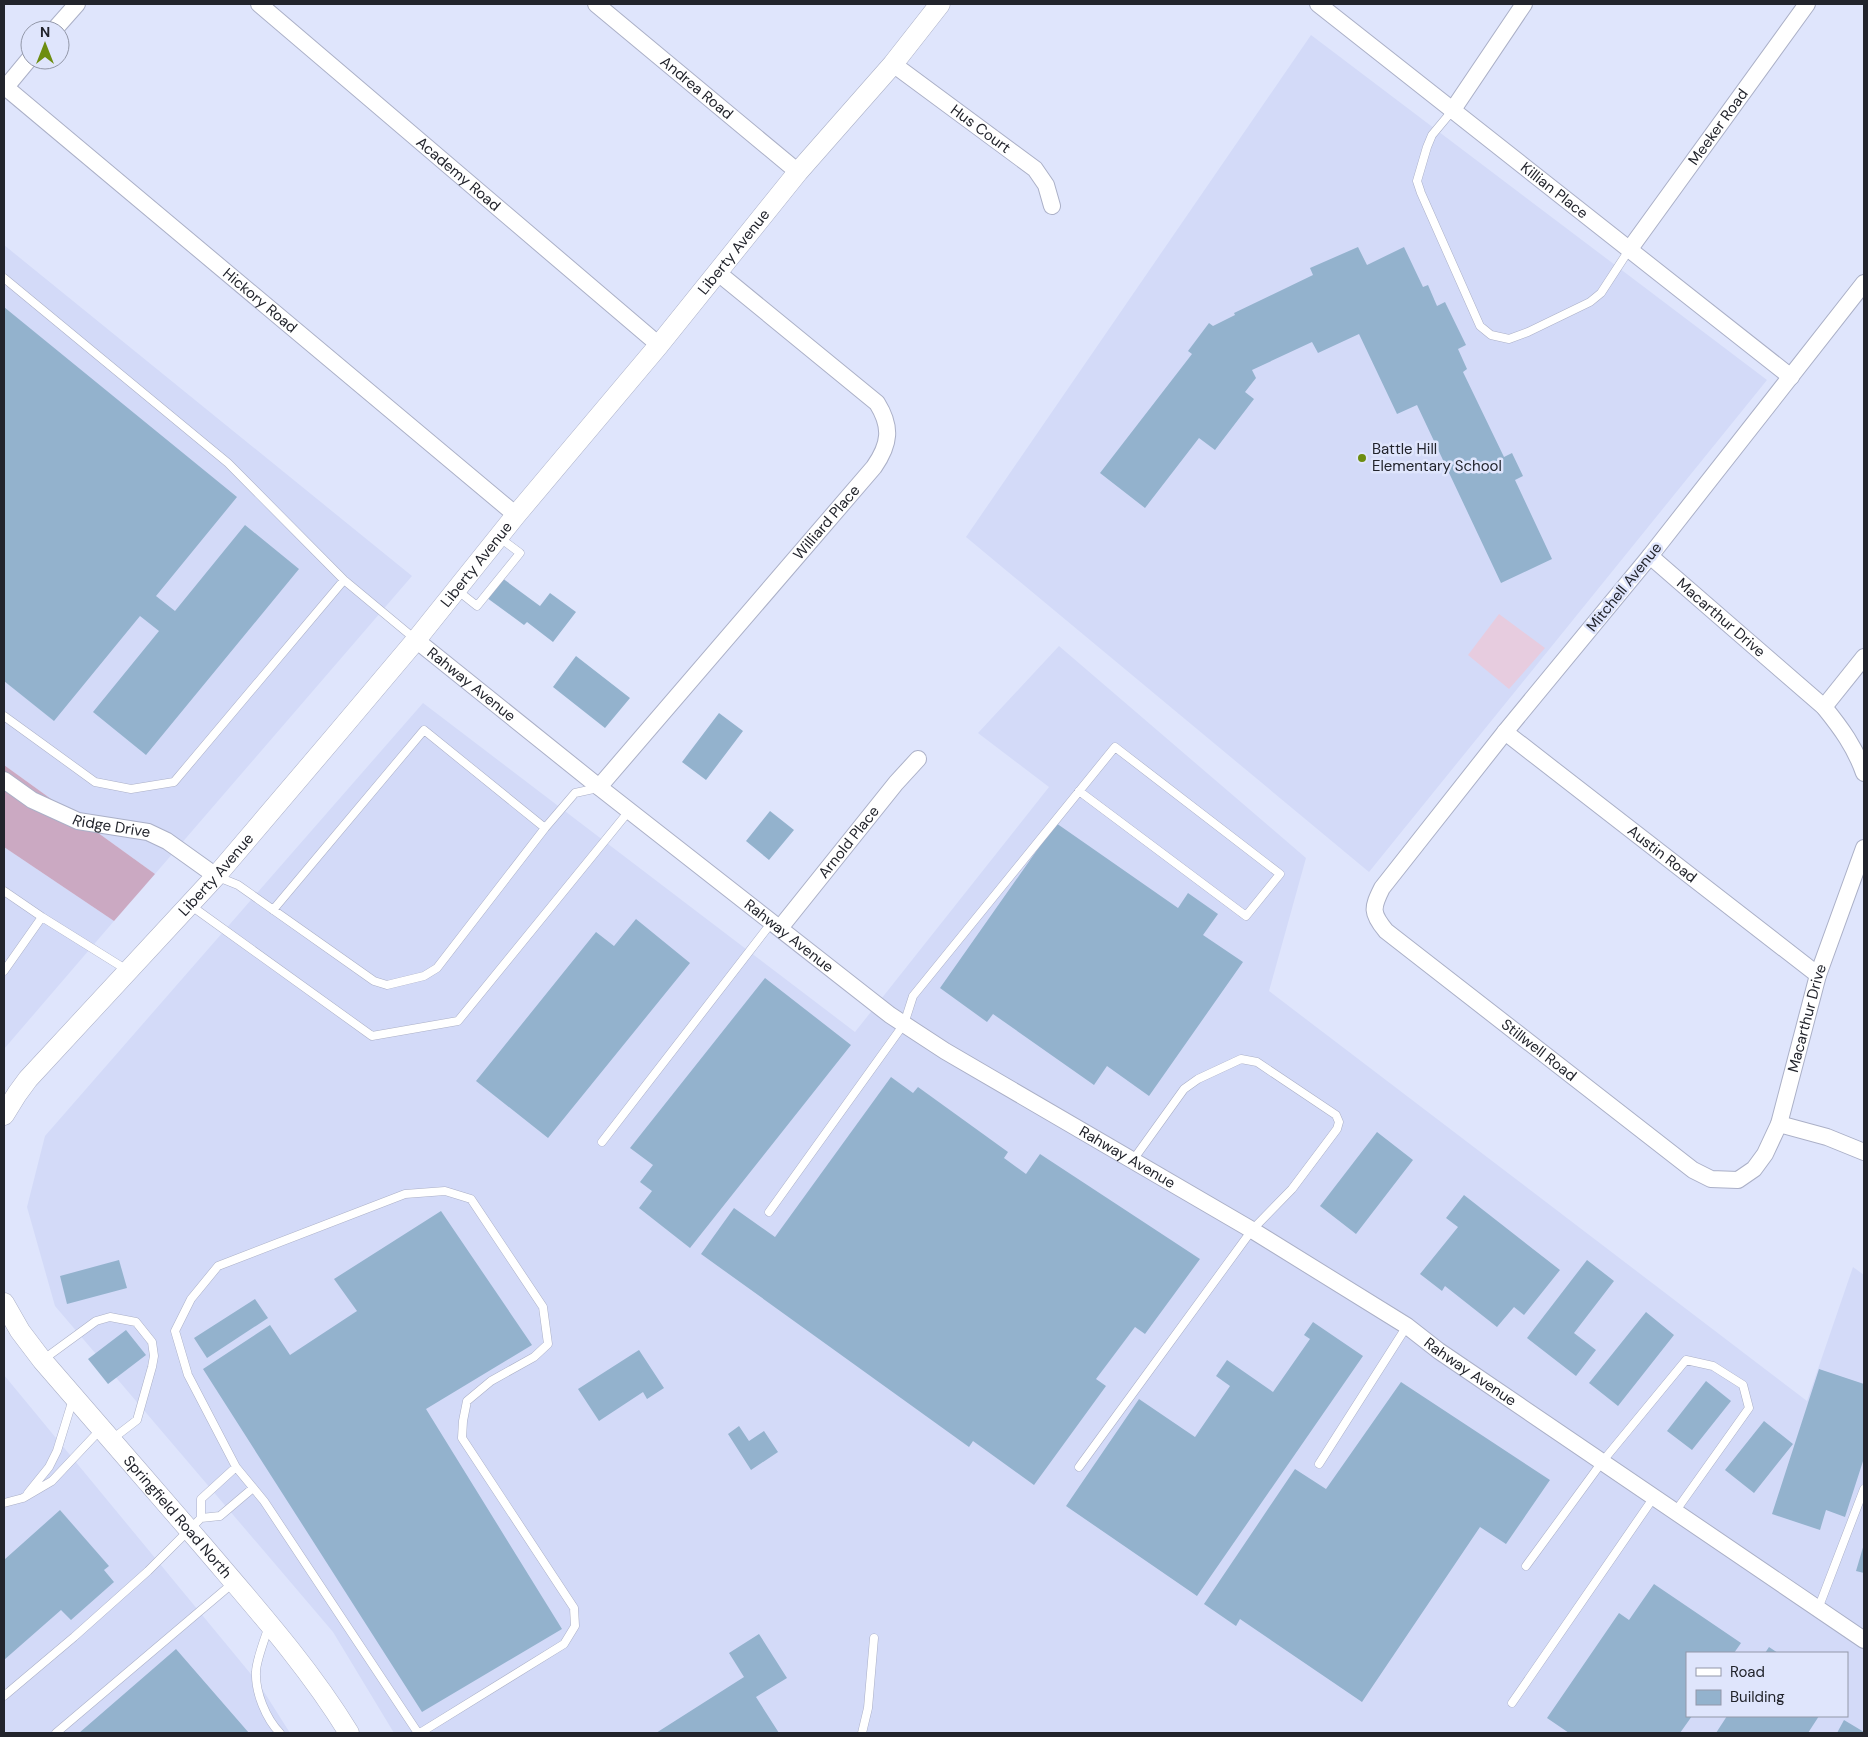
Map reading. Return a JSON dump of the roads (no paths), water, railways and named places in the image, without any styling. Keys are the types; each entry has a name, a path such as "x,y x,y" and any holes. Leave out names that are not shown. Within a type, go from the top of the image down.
{"street":[{"path":"63,20 77,4"},
{"name":"Academy Road","path":"259,4 659,345"},
{"name":"Andrea Road","path":"596,4 798,172"},
{"name":"Liberty Avenue","path":"4,1115 28,1079 216,876 416,640 516,515 659,345 798,172 893,64 940,4"},
{"name":"Killian Place","path":"1318,4 1790,376"},
{"path":"1452,111 1524,4"},
{"name":"Meeker Road","path":"1629,250 1807,4"},
{"name":"Hus Court","path":"893,64 1035,169 1046,185 1052,206"},
{"path":"5,87 20,70"},
{"name":"Hickory Road","path":"5,87 516,515"},
{"name":"Williard Place","path":"599,787 874,467 883,454 887,440 887,425 877,403 717,272"},
{"name":"Mitchell Avenue","path":"1382,888 1505,732 1650,556 1864,283"},
{"name":"Macarthur Drive","path":"1650,556 1824,708 1844,731 1864,773"},
{"name":"Rahway Avenue","path":"416,640 629,811 890,1015 945,1051 1252,1230 1407,1326 1439,1351 1864,1640"},
{"path":"1824,708 1864,657"},
{"name":"Austin Road","path":"1505,732 1818,975"},
{"name":"Arnold Place","path":"776,925 918,759"},
{"name":"Ridge Drive","path":"4,780 32,800 78,821 148,832 167,841 216,876"},
{"name":"Macarthur Drive","path":"1738,1180 1754,1169 1765,1154 1779,1124 1818,975 1861,869 1864,848"},
{"name":"Stillwell Road","path":"1382,888 1374,904 1376,920 1386,930 1693,1170 1711,1179 1738,1180"},
{"path":"1779,1124 1827,1138 1864,1152"},
{"name":"Springfield Road North","path":"5,1307 42,1360 106,1434 196,1525 235,1582 314,1682 348,1733"}],"lane":[{"path":"1452,111 1432,135 1418,181 1421,193 1480,326 1491,335 1509,339 1528,332 1590,302 1601,293 1629,250"},
{"path":"4,278 228,463 344,580 416,640"},
{"path":"457,590 477,606 520,553 499,537"},
{"path":"4,716 96,782 131,789 174,782 344,580"},
{"path":"273,910 424,730 545,828"},
{"path":"769,1212 904,1024 913,996 1114,747 1280,874 1246,916 1079,791"},
{"path":"216,876 238,885 374,981 387,986 424,976 437,968 545,828 575,793 599,787"},
{"path":"190,905 372,1036 458,1021 629,811"},
{"path":"4,891 129,971"},
{"path":"4,971 42,917"},
{"path":"602,1142 776,925"},
{"path":"1080,1467 1252,1230 1292,1189 1337,1128 1339,1122 1336,1115 1257,1062 1241,1060 1198,1079 1184,1089 1133,1160"},
{"path":"445,1191 470,1199 543,1307 548,1344 534,1357 491,1381 467,1401 462,1421 462,1438 574,1608 576,1626 564,1644 419,1733 264,1501 236,1467 188,1375 175,1331 191,1299 218,1266 405,1194 445,1191"},
{"path":"4,1503 23,1498 52,1481 106,1434 137,1420 154,1356 152,1342 136,1322 110,1317 96,1321 42,1360"},
{"path":"1319,1464 1407,1326"},
{"path":"1526,1566 1602,1462 1686,1360 1713,1366 1743,1385 1749,1408 1675,1512"},
{"path":"23,1498 49,1467 57,1451 74,1397"},
{"path":"196,1525 201,1499 236,1467"},
{"path":"4,1696 74,1637 196,1525 220,1516 253,1488"},
{"path":"1818,1609 1864,1489"},
{"path":"1512,1703 1654,1497"},
{"path":"56,1733 235,1582"},
{"path":"270,1624 256,1671 261,1701 272,1725 280,1733"},
{"path":"862,1733 868,1708 874,1638"}],"place":[{"name":"Battle Hill Elementary School","path":"1362,458"}]}
